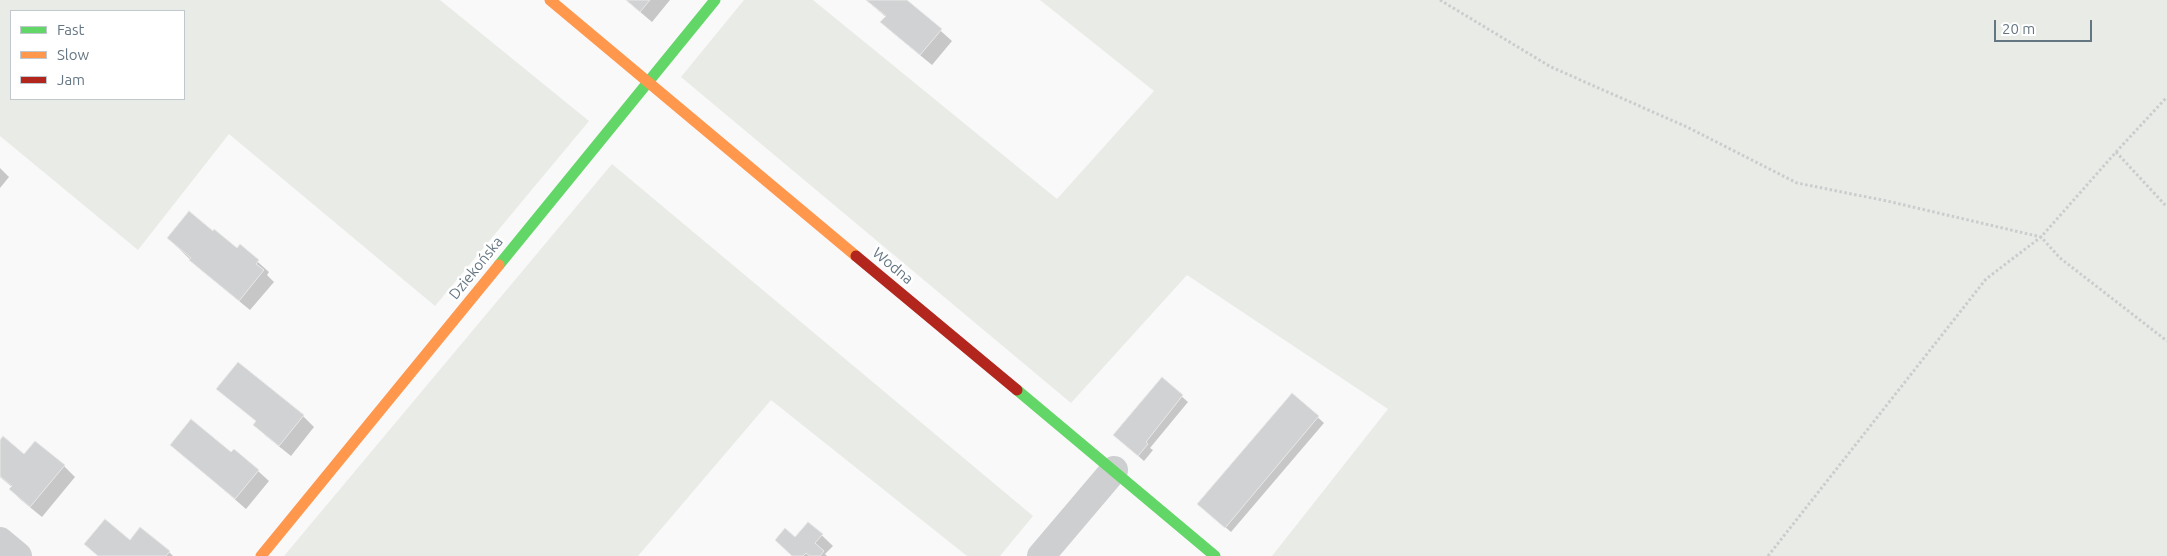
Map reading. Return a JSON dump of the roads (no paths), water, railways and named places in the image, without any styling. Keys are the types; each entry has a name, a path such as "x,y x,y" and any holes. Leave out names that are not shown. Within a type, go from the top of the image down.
{"street":[{"name":"Wodna","path":"550,0 1114,470 1214,556"},
{"name":"Dziekońska","path":"261,556 715,0"},
{"path":"1041,556 1114,470"},
{"path":"0,541 18,556"}]}
